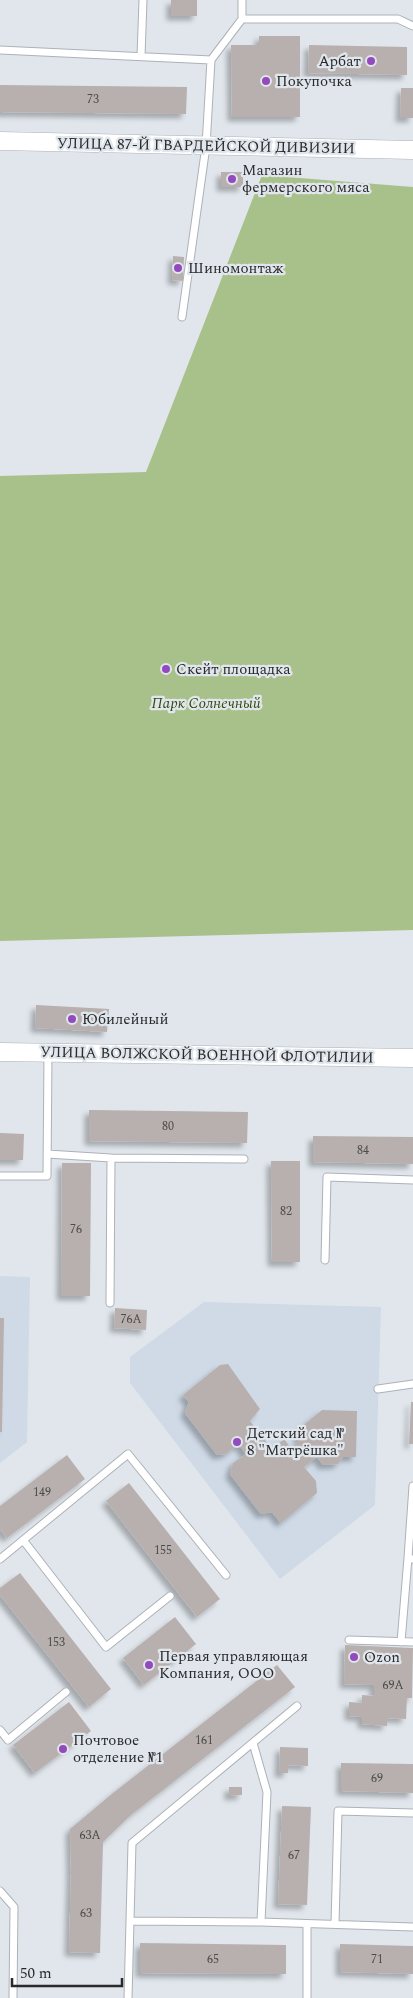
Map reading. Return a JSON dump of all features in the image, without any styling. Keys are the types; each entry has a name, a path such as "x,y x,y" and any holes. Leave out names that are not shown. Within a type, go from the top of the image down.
{"street":[{"name":"УЛИЦА 87-Й ГВАРДЕЙСКОЙ ДИВИЗИИ","path":"0,141 413,150"},
{"name":"УЛИЦА ВОЛЖСКОЙ ВОЕННОЙ ФЛОТИЛИИ","path":"0,1052 413,1058"}],"lane":[{"path":"141,56 142,0"},
{"path":"182,317 206,146 211,60 242,19 242,0"},
{"path":"242,19 398,19 413,26"},
{"path":"0,50 211,60"},
{"path":"0,1176 47,1176 48,1052"},
{"path":"47,1154 111,1158 244,1159"},
{"path":"110,1303 111,1158"},
{"path":"325,1260 327,1177 413,1180"},
{"path":"378,1389 413,1384"},
{"path":"0,1559 128,1454 226,1575"},
{"path":"401,1642 410,1559 413,1486"},
{"path":"23,1540 106,1646 170,1596"},
{"path":"349,1640 413,1642"},
{"path":"0,1730 8,1740 66,1692"},
{"path":"128,1998 132,1843 297,1706"},
{"path":"253,1743 267,1792 261,1922"},
{"path":"335,1924 338,1810 413,1813"},
{"path":"0,1890 14,1907 13,1998"},
{"path":"131,1921 261,1922 413,1927"},
{"path":"307,1924 307,1998"}],"shaded area":[{"path":"0,1276 30,1277 27,1442 0,1463"},
{"path":"204,1302 381,1307 375,1505 280,1579 130,1383 130,1357"}],"green space":[{"name":"Парк Солнечный","path":"262,175 413,187 413,930 0,941 0,476 146,472"}],"building":[{"path":"171,0 197,0 197,16 171,16"},
{"name":"Покупочка","path":"259,36 300,36 300,117 232,117 231,45 259,45"},
{"path":"309,45 407,47 407,75 308,73"},
{"path":"0,85 187,87 186,114 0,112"},
{"path":"401,88 413,88 413,118 400,118"},
{"name":"Магазин фермерского мяса","path":"221,172 243,172 243,187 221,187"},
{"name":"Шиномонтаж","path":"173,256 184,257 183,281 172,280"},
{"name":"Юбилейный","path":"36,1005 109,1009 107,1032 35,1028"},
{"path":"89,1110 248,1112 247,1143 89,1141"},
{"path":"0,1133 24,1134 23,1160 0,1160"},
{"path":"313,1136 413,1137 413,1164 313,1162"},
{"path":"271,1161 300,1161 300,1262 272,1262"},
{"path":"62,1163 91,1163 90,1296 61,1296"},
{"path":"115,1308 147,1310 146,1330 114,1328"},
{"path":"0,1318 4,1318 2,1432 0,1432"},
{"name":"Детский сад № 8 \"Матрёшка\"","path":"228,1364 260,1409 250,1421 272,1449 284,1439 291,1448 301,1439 295,1432 322,1410 357,1411 356,1457 343,1457 338,1464 323,1465 317,1457 304,1467 316,1481 317,1493 281,1523 272,1512 261,1514 230,1474 233,1463 246,1454 238,1444 226,1454 217,1455 185,1413 189,1402 183,1395 220,1365"},
{"path":"411,1402 413,1402 413,1444 409,1444"},
{"path":"67,1455 85,1479 7,1538 0,1529 0,1506"},
{"path":"129,1483 220,1599 197,1617 106,1501"},
{"path":"20,1573 111,1689 89,1707 0,1595 0,1588"},
{"path":"175,1617 196,1644 144,1685 123,1658"},
{"path":"345,1645 413,1648 412,1698 407,1698 406,1719 387,1718 387,1726 362,1724 362,1717 349,1716 349,1702 362,1703 362,1695 374,1696 374,1685 344,1684"},
{"path":"277,1665 295,1687 131,1815 103,1842 100,1953 69,1952 70,1829 113,1793"},
{"path":"69,1702 91,1731 35,1773 13,1745"},
{"path":"280,1747 308,1748 308,1766 288,1765 288,1773 279,1773"},
{"path":"341,1763 413,1764 413,1793 341,1791"},
{"path":"229,1787 242,1787 242,1795 229,1796"},
{"path":"282,1806 311,1807 307,1905 278,1904"},
{"path":"140,1943 286,1945 286,1974 140,1973"},
{"path":"340,1944 413,1946 413,1974 340,1972"}],"place":[{"name":"Арбат","path":"371,61"},
{"name":"Покупочка","path":"266,81"},
{"name":"Магазин фермерского мяса","path":"232,179"},
{"name":"Шиномонтаж","path":"178,268"},
{"name":"Скейт площадка","path":"166,669"},
{"name":"Юбилейный","path":"72,1019"},
{"name":"Детский сад № 8 \"Матрёшка\"","path":"237,1442"},
{"name":"Ozon","path":"354,1657"},
{"name":"Первая управляющая Компания, ООО","path":"149,1665"},
{"name":"Почтовое отделение №1","path":"63,1749"}]}
